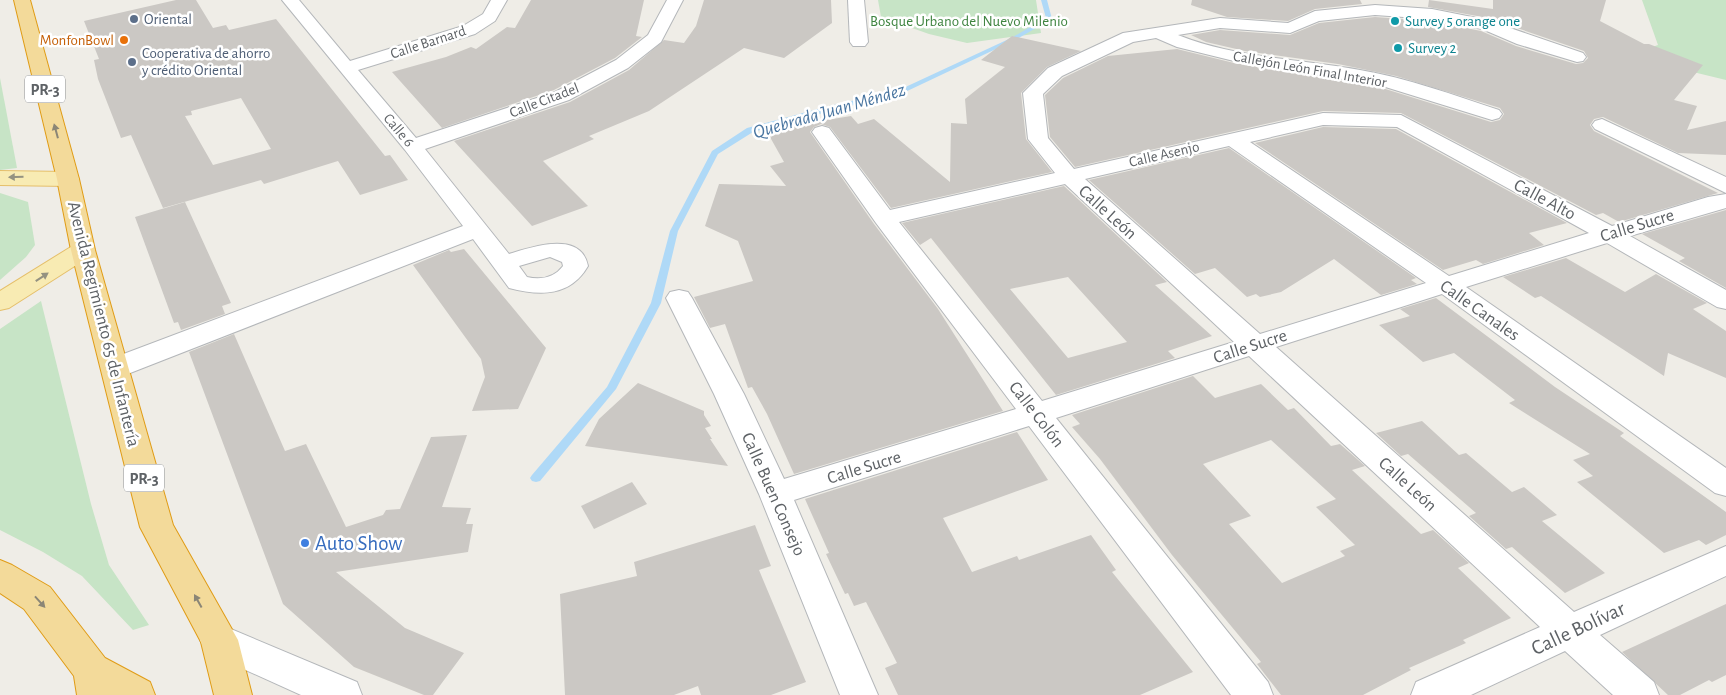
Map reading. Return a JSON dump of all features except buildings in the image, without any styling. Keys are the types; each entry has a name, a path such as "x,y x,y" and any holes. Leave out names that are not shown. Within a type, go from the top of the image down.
{"highway":[{"name":"Avenida Regimiento 65 de Infantería","path":"22,0 68,179 83,250 157,527 219,640 232,695"},
{"path":"0,575 37,598 94,683 136,695"}],"main road":[{"path":"0,178 68,179"},
{"path":"0,302 83,250"}],"street":[{"name":"Calle Barnard","path":"346,68 469,30 489,17 499,0"},
{"name":"Calle Citadel","path":"412,146 562,96 622,64 655,38 675,0"},
{"path":"856,0 859,42"},
{"name":"Calle 6","path":"294,1 504,263"},
{"name":"Calle León","path":"1576,57 1523,40 1487,25 1397,10 1326,14 1290,28 1220,23 1129,37 1056,72 1033,93 1038,138 1069,176 1640,695"},
{"name":"Callejón León Final Interior","path":"1158,32 1174,40 1231,55 1366,76 1492,114"},
{"name":"Calle Asenjo","path":"884,218 1323,119 1401,122 1441,143"},
{"path":"1602,125 1726,186"},
{"name":"Calle Colón","path":"822,132 884,218 1254,695"},
{"name":"Calle Canales","path":"1232,139 1446,285 1726,484"},
{"name":"Calle Alto","path":"1441,143 1609,234 1726,302"},
{"name":"Calle Sucre","path":"775,494 1037,414 1609,234 1716,202 1726,201"},
{"path":"115,368 477,229"},
{"name":"Calle Buen Consejo","path":"679,298 729,394 775,494 859,695"},
{"name":"Calle Bolívar","path":"1430,695 1726,560"},
{"path":"219,640 343,695"}],"green space":[{"name":"Bosque Urbano del Nuevo Milenio","path":"878,0 1036,0 1041,33 967,43 929,34 881,17"},
{"path":"1642,0 1726,0 1726,80 1627,56 1658,45"},
{"path":"0,78 17,168 0,170"},
{"path":"0,193 28,202 35,245 26,257 0,280"},
{"path":"41,301 91,504 109,565 149,625 133,630 82,576 43,552 0,530 0,329"}],"waterway":[{"name":"Quebrada Juan Méndez","path":"536,478 611,389 656,303 674,231 715,153 750,130 901,92 1013,39 1049,19 1044,0"}],"place":[{"name":"Oriental","path":"134,19"},
{"name":"Survey 5 orange one","path":"1395,21"},
{"name":"MonfonBowl","path":"124,40"},
{"name":"Survey 2","path":"1398,48"},
{"name":"Cooperativa de ahorro y crédito Oriental","path":"132,62"},
{"name":"Auto Show","path":"305,543"}]}
